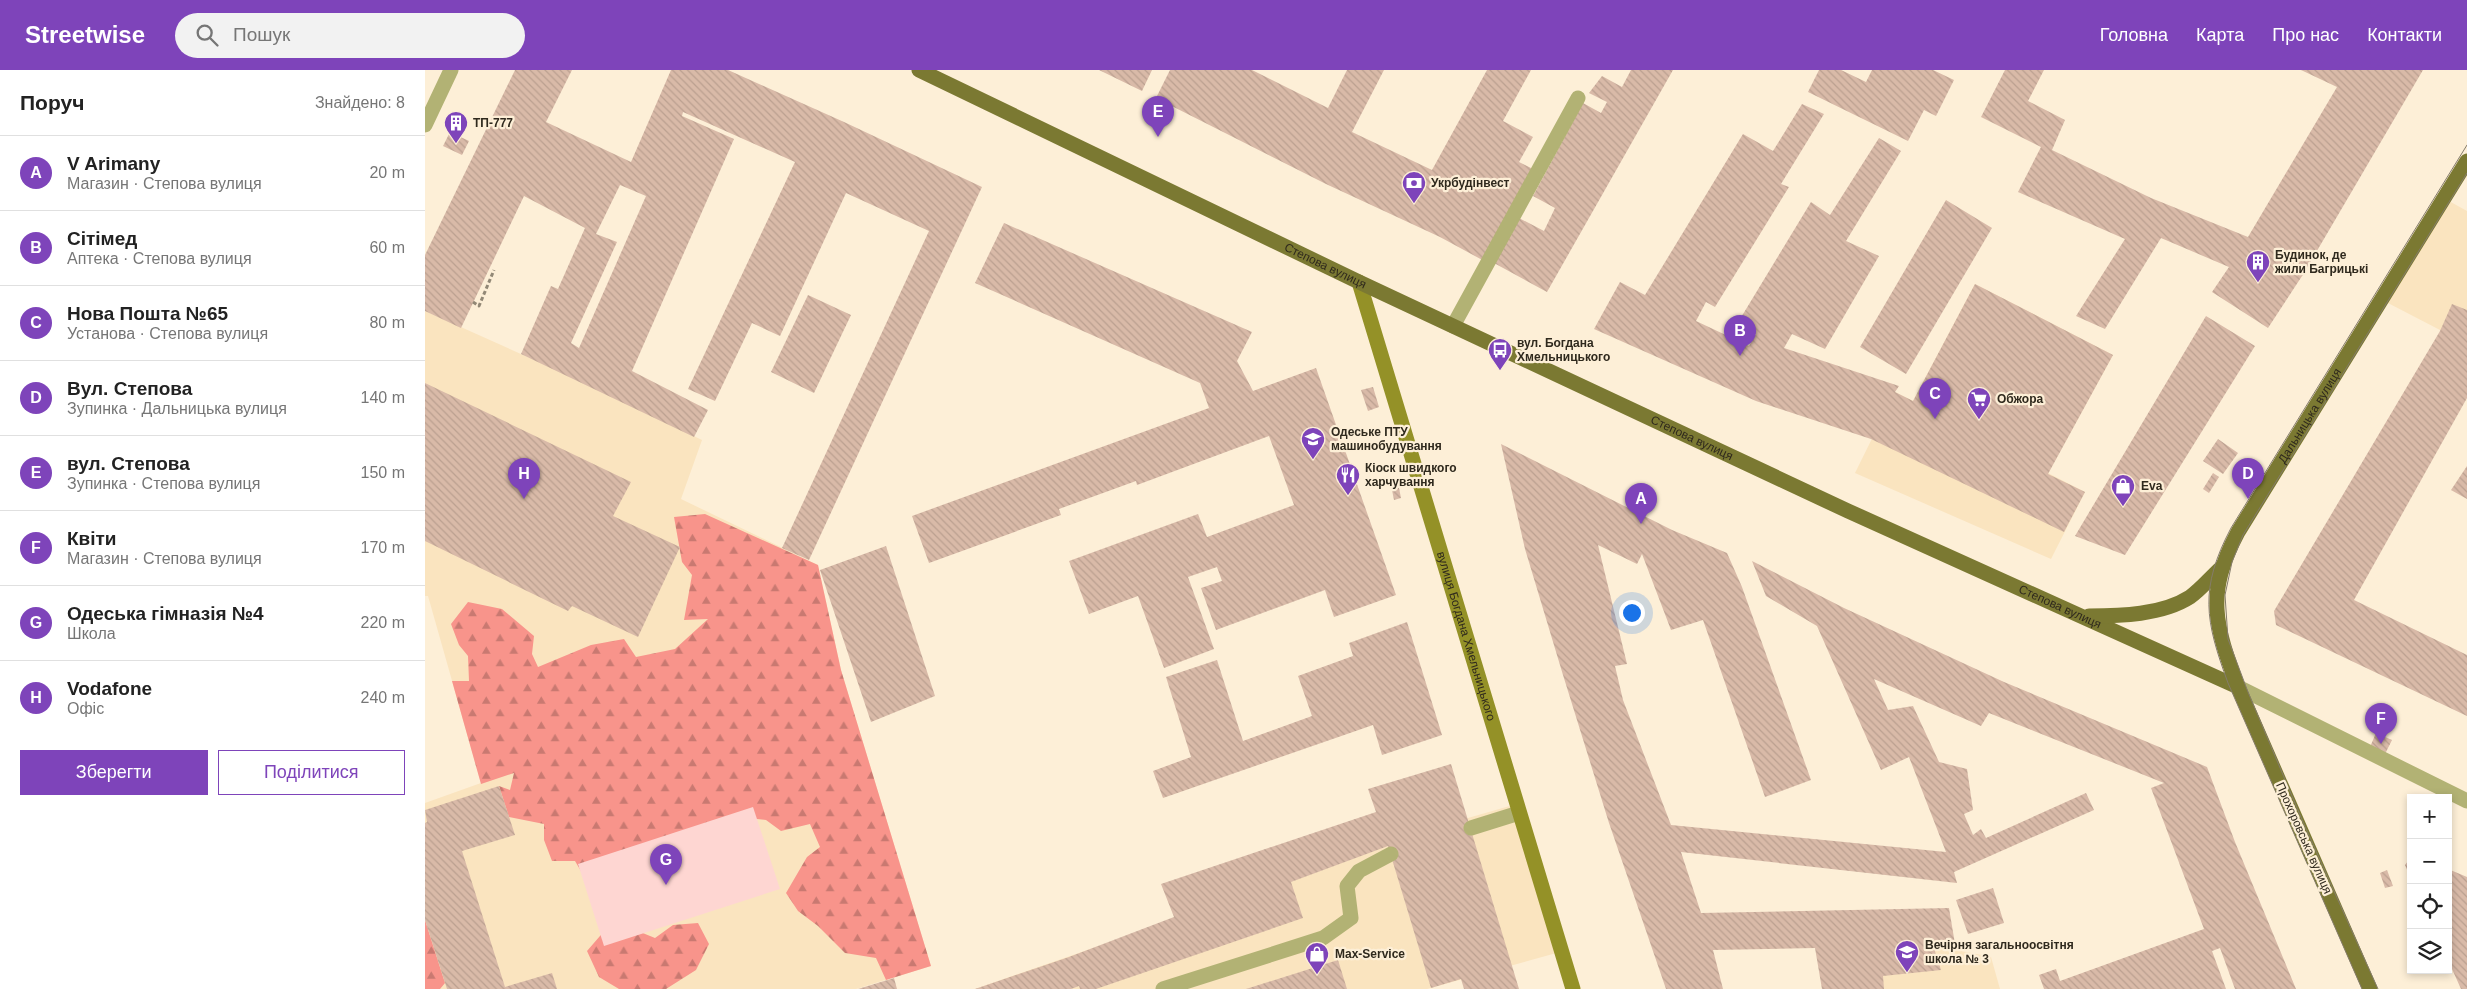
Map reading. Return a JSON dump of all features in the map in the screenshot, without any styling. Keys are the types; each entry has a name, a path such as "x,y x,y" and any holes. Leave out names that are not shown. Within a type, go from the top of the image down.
{"main road":[{"name":"Степова вулиця","path":"919,70 1359,282 1848,511 2238,687"},
{"name":"Дальницька вулиця","path":"2238,687 2221,640 2217,619 2216,594 2221,568 2238,532 2467,161"},
{"name":"вулиця Богдана Хмельницького","path":"1359,282 1573,989"},
{"path":"2082,616 2120,616 2162,608 2190,597 2221,568"},
{"name":"Прохоровська вулиця","path":"2238,687 2370,989"}],"street":[{"path":"425,125 451,70"},
{"path":"1453,326 1578,98"},
{"name":"Степова вулиця","path":"2238,687 2467,801"},
{"path":"1471,828 1519,813"},
{"path":"1163,989 1323,938 1351,918 1347,886 1359,871 1391,854"}],"path":[{"path":"473,302 479,306 494,270"}],"shaded area":[{"path":"2449,201 2467,211 2467,344 2386,302"},
{"name":"Обжора","path":"1975,284 2113,355 2048,473 2085,492 2051,559 1855,473 1895,392 1913,401"},
{"path":"425,311 559,371 702,440 681,499 818,565 841,670 931,966 856,989 425,989 425,803 481,783 428,596 425,596"},
{"path":"1513,805 1560,952 1427,989 975,989 1468,818"},
{"path":"753,807 780,889 604,946 578,864"},
{"name":"Вечірня загальноосвітня школа № 3","path":"1933,945 1991,957 2000,989 1822,989"}],"green space":[{"path":"705,514 818,565 841,670 931,966 886,980 876,958 845,953 818,926 798,911 786,893 807,857 820,847 810,824 781,831 766,820 748,818 585,878 575,861 552,861 544,840 544,824 509,817 499,786 510,790 514,773 481,784 452,681 469,681 468,656 459,645 451,624 468,602 502,609 534,636 532,654 538,667 591,645 624,639 636,657 675,649 708,619 684,620 692,575 682,562 674,517"},
{"path":"425,920 445,983 440,989 425,989"},
{"path":"618,923 655,938 673,925 698,923 709,944 696,970 666,989 619,989 599,977 587,951 606,929"}],"building":[{"path":"515,70 572,70 546,122 631,162 671,70 728,70 982,187 809,560 782,548 929,231 846,193 780,336 752,323 715,401 688,389 795,162 683,112 682,116 734,139 632,371 708,410 694,437 521,354 551,286 558,289 585,228 524,196 461,328 425,311 425,255","holes":["620,185 646,196 579,348 571,343 617,242 596,234"]},
{"path":"1099,70 1152,70 1142,91"},
{"path":"1170,70 1252,70 1328,108 1347,70 1384,70 1352,132 1432,170 1487,70 1531,70 1503,121 1533,137 1519,162 1535,170 1486,262 1440,237 1326,184 1156,98"},
{"path":"1631,70 1673,70 1547,292 1494,263 1519,218 1544,231 1555,208 1533,196 1583,103 1601,113 1607,102 1589,93 1602,76 1622,87"},
{"path":"1819,70 1841,70 1866,82 1872,70 1933,70 1954,80 1936,116 1924,110 1908,141 1808,92"},
{"path":"2005,70 2044,70 2028,101 2065,120 2052,150 2151,198 2248,237 2337,87 2301,70 2423,70 2304,273 2268,328 2212,292 2229,267 2161,238 2105,329 2076,316 2125,239 2018,192 2041,147 1981,117"},
{"path":"1802,104 1824,114 1781,184 1789,187 1715,307 1706,302 1696,321 1749,346 1756,334 1737,324 1811,202 1830,215 1879,138 1901,151 1846,241 1879,256 1825,349 1792,334 1784,348 1899,386 1895,392 1913,401 1975,284 2113,355 2048,474 2085,492 2064,532 1871,439 1756,401 1594,329 1620,282 1645,295 1743,134 1773,151"},
{"name":"ТП-777","path":"450,132 469,141 462,155 443,146"},
{"path":"1946,200 1992,228 1906,374 1860,347"},
{"path":"1004,223 1252,332 1237,361 1253,391 1316,368 1396,595 1334,617 1325,590 1216,630 1201,588 1222,581 1217,567 1188,577 1214,649 1164,668 1138,596 1089,614 1069,561 1198,514 1207,537 1294,505 1269,436 1137,485 1136,481 1059,509 1061,515 929,563 912,516 1209,408 1200,383 975,283"},
{"path":"808,295 851,315 814,393 771,372"},
{"path":"2452,304 2467,310 2467,398 2354,600 2467,655 2467,716 2276,625 2274,611 2440,331"},
{"path":"2206,316 2255,346 2125,555 2075,536"},
{"path":"425,383 631,482 613,516 680,547 638,637 572,606 568,611 425,541"},
{"path":"1373,387 1379,407 1368,411 1361,390"},
{"path":"2218,439 2238,453 2223,474 2203,461"},
{"path":"1501,444 1672,530 1727,553 1742,587 1811,780 1765,797 1703,620 1671,630 1642,554 1637,564 1598,545 1627,664 1615,666 1623,700 1671,825 1946,852 1909,757 1881,770 1817,626 1766,596 1752,561 1844,608 2004,682 2207,767 2235,842 2296,989 2235,989 2220,948 2212,951 2226,989 2044,989 2039,975 2056,969 2060,981 2204,929 2151,788 2164,783 1989,713 1981,726 1874,679 1888,710 1913,706 1939,762 1967,769 1973,810 1964,814 1973,835 1981,829 1986,838 2086,793 2094,810 1954,872 1957,883 1681,852 1701,913 1949,908 1956,950 1933,945 1941,970 1883,976 1884,989 1822,989 1815,948 1713,950 1723,989 1666,989 1609,823 1563,675 1525,549"},
{"path":"2467,466 2467,499 2451,490"},
{"path":"2213,473 2219,477 2209,493 2203,489"},
{"path":"1398,483 1401,498 1394,500 1391,485"},
{"path":"886,546 935,696 871,722 820,570"},
{"path":"1407,622 1442,735 1382,755 1373,725 1163,798 1153,771 1191,757 1166,677 1217,660 1243,741 1312,716 1298,676 1353,656 1349,643"},
{"path":"2376,733 2392,740 2385,754 2370,747"},
{"path":"1451,764 1519,989 1464,989 1461,979 1431,988 1388,846 1291,882 1303,918 1096,989 1080,989 1079,986 1071,989 975,989 1069,957 1174,917 1161,884 1376,812 1368,789"},
{"path":"499,786 515,835 462,851 505,987 552,973 557,989 447,989 425,920 425,823 427,822 425,810"},
{"path":"2387,870 2393,886 2385,888 2380,873"},
{"path":"2452,871 2467,877 2467,989 2461,989 2452,969"},
{"path":"1993,888 2004,923 1968,934 1956,900"},
{"name":"Max-Service","path":"1338,960 1347,989 1246,989"},
{"path":"894,978 897,989 858,989"}],"tram line":[{"path":"2362,989 2228,683 2214,641 2210,622 2210,587 2214,569 2231,528 2467,145"},
{"path":"2378,989 2303,822 2248,692 2228,639 2225,595 2232,562 2243,535 2467,173"}],"place":[{"name":"вул. Степова","path":"1158,137"},
{"name":"ТП-777","path":"456,144"},
{"name":"Укрбудінвест","path":"1414,204"},
{"name":"Будинок, де жили Багрицькі","path":"2258,283"},
{"name":"Сітімед","path":"1740,356"},
{"name":"вул. Богдана Хмельницького","path":"1500,371"},
{"name":"Нова Пошта №65","path":"1935,419"},
{"name":"Обжора","path":"1979,420"},
{"name":"Одеське ПТУ машинобудування","path":"1313,460"},
{"name":"Кіоск швидкого харчування","path":"1348,496"},
{"name":"Vodafone","path":"524,499"},
{"name":"Вул. Степова","path":"2248,499"},
{"name":"Eva","path":"2123,507"},
{"name":"V Arimany","path":"1641,524"},
{"name":"Квіти","path":"2381,744"},
{"name":"Одеська гімназія №4","path":"666,885"},
{"name":"Вечірня загальноосвітня школа № 3","path":"1907,973"},
{"name":"Max-Service","path":"1317,975"}]}
